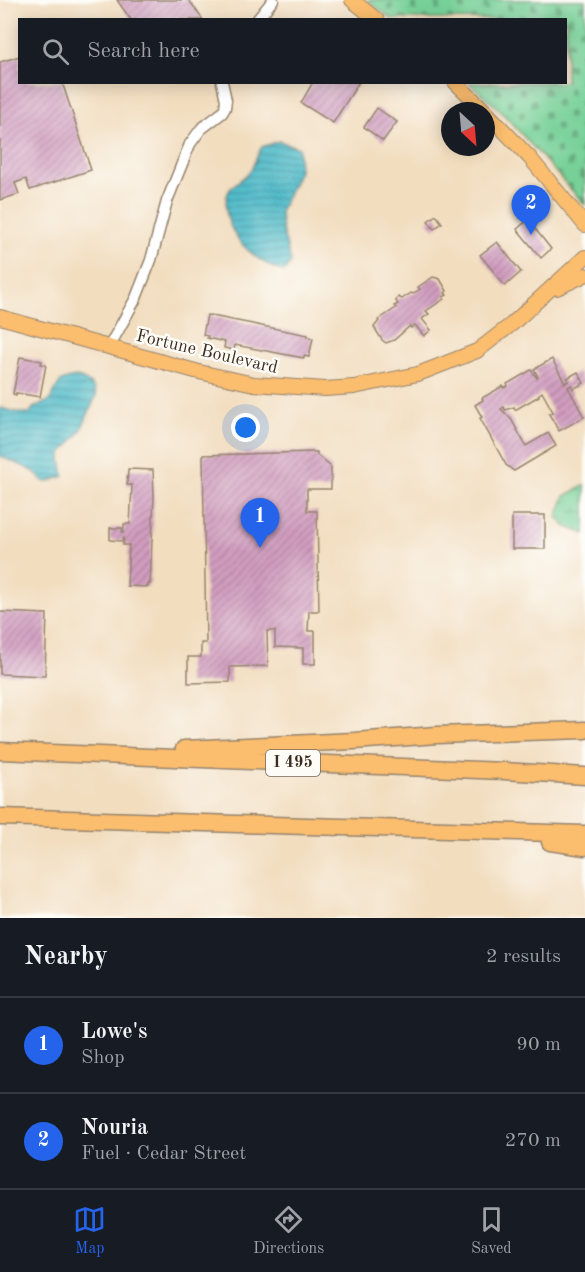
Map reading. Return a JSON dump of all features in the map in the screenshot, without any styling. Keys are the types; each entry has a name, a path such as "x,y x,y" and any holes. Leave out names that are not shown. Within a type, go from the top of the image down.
{"highway":[{"path":"57,753 263,746 437,735 585,730"},
{"name":"I 495","path":"0,751 585,776"},
{"path":"0,818 585,834"},
{"path":"460,829 585,847"}],"main road":[{"path":"352,0 374,18"},
{"path":"457,84 476,102"},
{"path":"495,121 530,158 585,225"},
{"name":"Fortune Boulevard","path":"0,317 199,372 254,384 313,389 354,387 407,377 464,357 492,341 585,256"},
{"path":"547,292 585,275"}],"street":[{"path":"259,18 273,0"},
{"path":"109,347 136,298 151,261 167,201 190,144 201,129 225,108 226,100 222,84"}],"green space":[{"path":"367,0 585,0 585,205 495,106 495,102 491,102 470,84 567,84 567,18 391,18"},
{"path":"585,485 585,534 565,526 557,517 565,496"}],"water":[{"path":"279,141 299,148 299,171 280,212 291,262 285,271 278,270 258,259 243,245 231,227 226,207 229,192 249,172 262,147"},
{"path":"77,377 90,384 96,396 80,432 62,453 64,476 48,482 43,481 35,472 0,456 0,408 30,413 33,408 49,401 60,382"}],"building":[{"path":"117,0 189,0 202,18 130,18"},
{"path":"18,57 18,84 63,84 91,170 30,190 26,179 15,183 19,194 0,200 0,62"},
{"path":"312,84 358,84 333,123 301,103"},
{"path":"377,108 397,122 383,141 364,127"},
{"path":"436,215 442,223 434,229 428,221"},
{"path":"528,220 551,249 541,258 517,229"},
{"path":"497,242 521,272 505,286 480,255"},
{"path":"433,277 440,279 447,295 426,311 429,314 422,319 431,330 424,336 415,325 411,328 410,326 394,340 386,343 382,340 374,327 378,320 396,308 394,306 398,304 396,301 398,297 402,299 413,294 420,289 418,287"},
{"path":"207,315 308,335 313,338 309,357 235,345 234,350 224,348 225,342 203,335"},
{"path":"20,357 42,361 41,364 46,365 40,397 13,394"},
{"path":"552,359 565,383 569,381 567,378 578,372 584,383 573,389 571,385 568,387 584,417 559,431 549,414 553,412 542,392 515,410 514,407 501,409 511,419 526,446 548,433 556,446 514,471 506,465 475,405 483,400 482,398 503,386 504,388 508,386 507,384 531,370 537,378 534,369"},
{"path":"317,452 317,455 331,467 331,489 307,489 307,511 317,511 319,611 309,611 308,631 315,631 315,664 303,664 303,648 275,647 275,631 267,631 268,666 230,667 230,682 188,683 188,657 201,657 201,643 206,643 203,455"},
{"path":"128,469 153,470 154,496 148,587 127,586 129,545 123,545 124,537 122,541 110,540 110,528 122,528 124,532 124,524 130,524 132,485 127,485"},
{"path":"512,515 545,515 545,549 512,549"},
{"path":"0,612 47,614 45,676 0,674"}],"place":[{"name":"Nouria","path":"531,235"},
{"name":"Lowe's","path":"260,548"}]}
